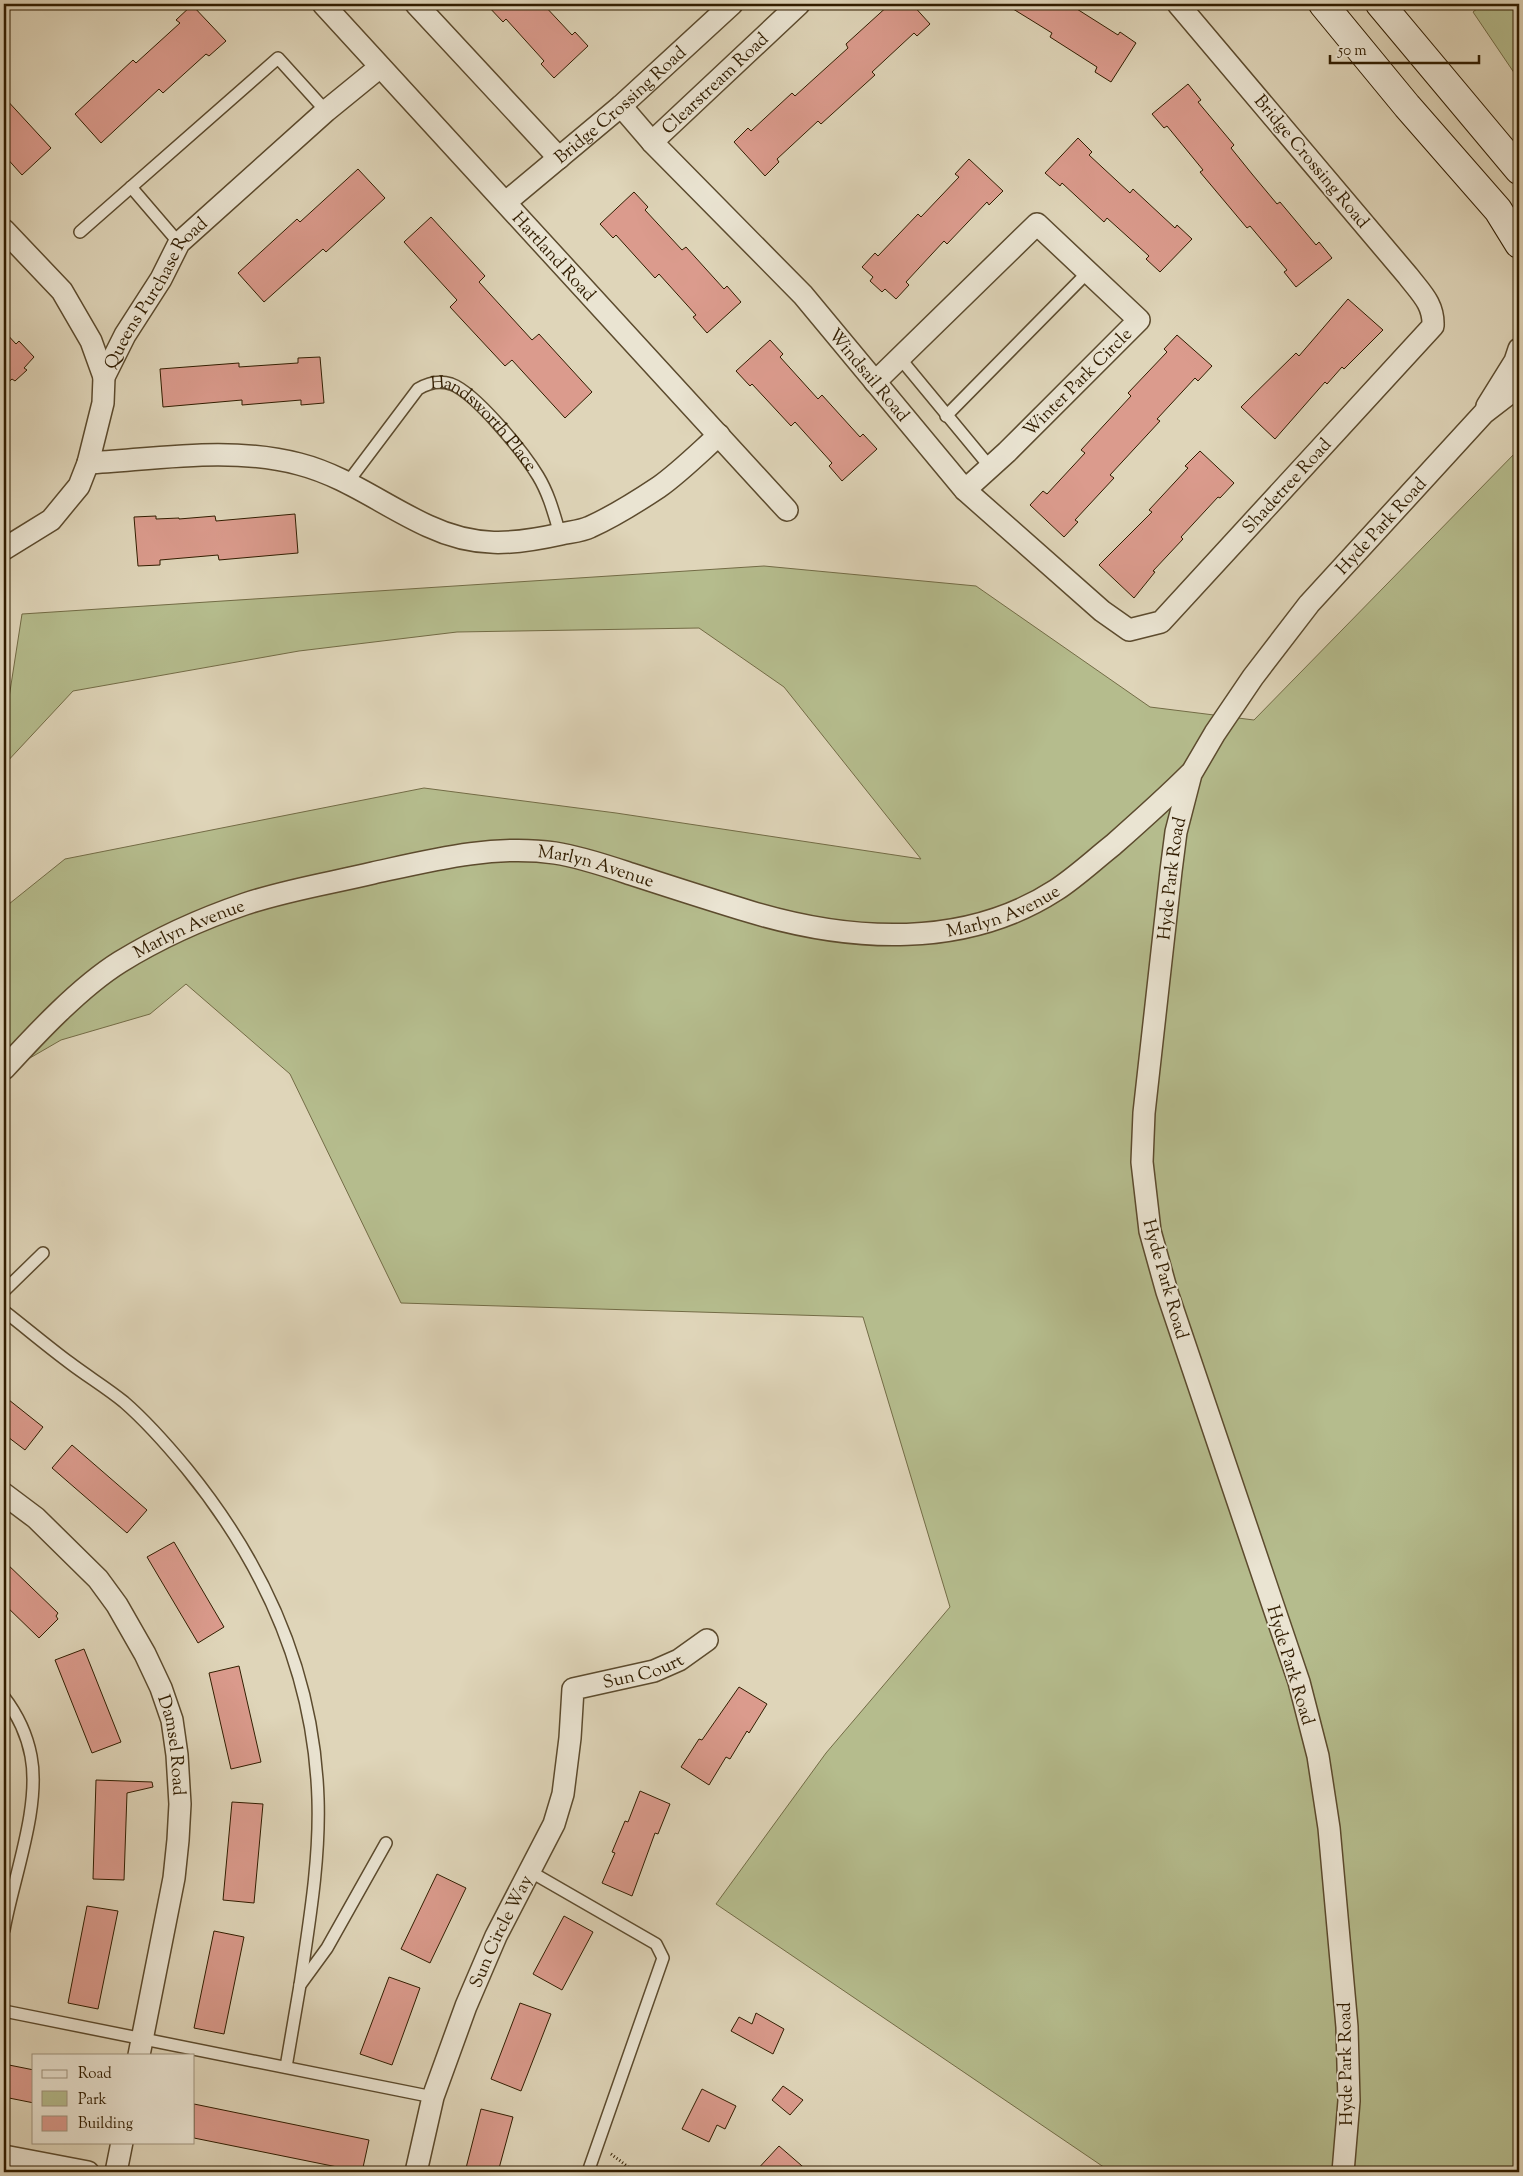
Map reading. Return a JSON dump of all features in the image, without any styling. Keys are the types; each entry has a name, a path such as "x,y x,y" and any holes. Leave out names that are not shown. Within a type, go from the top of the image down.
{"main road":[{"path":"1323,4 1407,106 1498,210 1519,244"},
{"path":"1380,4 1519,170"}],"street":[{"name":"Hartland Road","path":"323,4 787,510"},
{"path":"416,4 559,158"},
{"name":"Bridge Crossing Road","path":"506,202 622,106 732,4"},
{"name":"Clearstream Road","path":"652,142 799,4"},
{"name":"Bridge Crossing Road","path":"1178,4 1426,298 1434,314 1433,326"},
{"name":"Queens Purchase Road","path":"4,549 51,520 79,486 88,464 103,403 104,376 125,335 161,279 179,243 326,111 380,68"},
{"name":"Windsail Road","path":"622,106 652,142 803,295 966,490 1102,611 1129,630"},
{"name":"Winter Park Circle","path":"875,382 1037,224 1139,320 966,490"},
{"path":"4,230 62,290 91,341 104,376"},
{"name":"Shadetree Road","path":"1129,630 1161,622 1433,326"},
{"name":"Hyde Park Road","path":"1484,413 1519,350"},
{"name":"Hyde Park Road","path":"1343,2172 1349,2101 1347,2027 1329,1828 1318,1756 1299,1682 1167,1292 1150,1232 1142,1162 1145,1103 1176,832 1190,774 1253,677 1309,604 1484,413 1519,386"},
{"path":"88,464 197,456 257,456 298,464 348,482 397,512 431,528 466,539 502,544 529,542 590,527 659,486 719,435"},
{"name":"Marlyn Avenue","path":"4,1069 68,1004 117,964 174,931 247,903 459,856 500,851 532,851 558,854 596,863 753,913 803,926 868,935 925,934 984,922 1021,909 1055,891 1082,871 1160,804 1190,774"},
{"name":"Damsel Road","path":"4,1494 36,1518 98,1579 117,1605 145,1654 161,1688 172,1720 178,1755 180,1804 178,1840 174,1878 141,2047"},
{"name":"Sun Court","path":"572,1689 654,1671 679,1660 707,1640"},
{"name":"Sun Circle Way","path":"416,2172 433,2097 463,2015 496,1936 554,1824 563,1794 570,1738 572,1689"},
{"path":"116,2172 122,2144"},
{"path":"4,2156 88,2172"}],"lane":[{"path":"80,232 278,58 326,111"},
{"path":"131,187 179,243"},
{"path":"946,416 1088,272"},
{"path":"900,357 946,416 990,467"},
{"name":"Handsworth Place","path":"348,482 418,389 427,384 445,382 458,388 475,400 524,456 551,501 560,534"},
{"path":"4,1291 43,1253"},
{"path":"4,1311 124,1402 166,1445 211,1499 224,1519 255,1570 278,1616 294,1655 305,1696 316,1758 318,1800 317,1857 300,1984 286,2067"},
{"path":"4,1697 23,1729 31,1757 32,1782 30,1813 4,1930"},
{"path":"300,1984 327,1948 386,1843"},
{"path":"530,1872 656,1944 662,1958 588,2172"},
{"path":"4,2011 141,2047 192,2054"},
{"path":"195,2054 286,2067 433,2097"}],"path":[{"path":"597,2148 613,2155 635,2172"}],"green space":[{"path":"1483,4 1519,4 1519,80 1473,12"},
{"path":"1519,449 1519,2172 1111,2172 716,1904 826,1753 950,1607 863,1317 401,1303 290,1074 186,984 150,1014 61,1040 4,1073 4,908 65,859 424,788 616,813 921,859 784,687 699,628 457,632 299,651 73,691 4,765 4,730 22,614 764,566 976,586 1150,707 1254,720"}],"building":[{"path":"486,4 543,4 572,35 575,32 588,46 554,78 541,64 544,61 506,19 503,22"},
{"path":"890,4 912,4 930,24 917,36 914,33 872,72 875,75 821,124 818,121 777,159 779,162 765,176 734,142 748,128 751,131 792,93 795,96 848,48 846,44"},
{"path":"1005,4 1069,4 1118,35 1120,32 1136,43 1111,82 1095,72 1097,67 1050,37 1052,33"},
{"path":"192,5 226,41 209,56 206,54 163,93 159,89 101,143 75,114 133,60 136,63 180,23 176,20"},
{"path":"1188,84 1201,100 1198,102 1234,145 1231,148 1252,174 1277,204 1280,202 1316,245 1319,242 1332,258 1296,287 1284,272 1287,270 1250,226 1247,228 1200,172 1203,170 1167,126 1164,128 1152,114"},
{"path":"4,97 51,148 22,175 4,155"},
{"path":"1078,138 1092,152 1089,155 1130,193 1133,189 1175,228 1177,225 1192,239 1160,272 1146,259 1149,256 1107,218 1104,222 1062,183 1060,186 1045,173"},
{"path":"969,159 1003,191 989,205 987,202 947,244 944,241 906,282 909,285 896,299 885,289 882,292 870,281 873,277 862,267 875,253 878,256 918,214 921,217 959,177 955,174"},
{"path":"358,169 385,198 326,252 323,249 264,302 238,273 297,219 300,222"},
{"path":"634,192 648,207 645,210 682,250 686,247 724,289 727,286 741,302 707,333 693,317 696,315 659,274 655,278 616,235 613,238 600,224"},
{"path":"431,217 485,276 479,282 532,340 539,334 592,392 565,418 512,360 505,366 450,307 457,300 404,242"},
{"path":"1348,299 1383,330 1344,369 1342,367 1327,384 1325,382 1275,439 1241,407 1296,353 1299,356"},
{"path":"4,331 16,344 19,341 34,357 24,368 27,370 15,381 12,379 4,386"},
{"path":"1177,335 1212,366 1198,381 1195,378 1157,419 1160,421 1110,475 1114,478 1075,520 1078,522 1064,537 1030,505 1043,491 1047,494 1085,453 1081,450 1131,396 1128,393 1167,352 1164,349"},
{"path":"770,340 783,354 780,357 818,399 822,395 860,437 863,434 877,449 842,481 829,466 832,463 795,422 791,426 752,384 750,386 736,371"},
{"path":"320,357 324,403 301,405 301,400 242,405 242,400 163,407 160,369 239,363 239,367 298,363 298,358"},
{"path":"1200,451 1234,483 1220,498 1218,497 1181,537 1183,539 1153,571 1155,572 1134,598 1099,565 1152,512 1149,510 1188,468 1185,466"},
{"path":"295,514 298,553 219,560 218,555 160,560 160,565 138,566 134,517 156,516 156,519 179,519 215,516 216,521"},
{"path":"4,1396 43,1427 25,1450 4,1434"},
{"path":"72,1445 147,1510 127,1533 52,1468"},
{"path":"174,1542 224,1627 198,1643 147,1557"},
{"path":"4,1561 58,1613 56,1616 58,1619 39,1638 4,1604"},
{"path":"84,1649 121,1742 92,1753 55,1660"},
{"path":"239,1666 261,1762 231,1769 209,1673"},
{"path":"739,1687 767,1704 749,1733 747,1731 730,1759 726,1757 709,1785 681,1767 699,1739 702,1740"},
{"path":"96,1780 152,1782 153,1787 127,1793 124,1880 93,1879"},
{"path":"640,1791 670,1804 658,1834 655,1833 632,1896 602,1883 615,1853 612,1852 625,1821 628,1822"},
{"path":"232,1802 263,1804 254,1903 223,1900"},
{"path":"437,1874 466,1888 430,1963 401,1949"},
{"path":"87,1906 118,1911 98,2009 68,2003"},
{"path":"564,1916 593,1932 562,1990 533,1974"},
{"path":"214,1931 244,1937 224,2034 194,2028"},
{"path":"389,1977 420,1988 392,2065 360,2054"},
{"path":"520,2003 551,2014 521,2091 491,2079"},
{"path":"756,2013 784,2029 773,2054 731,2031 739,2017 752,2024"},
{"path":"4,2064 32,2070 32,2103 4,2097"},
{"path":"783,2086 803,2100 790,2115 772,2100"},
{"path":"702,2089 736,2106 725,2129 717,2125 709,2142 682,2129"},
{"path":"195,2104 369,2140 362,2172 195,2138"},
{"path":"481,2109 513,2117 498,2172 465,2172"},
{"path":"779,2146 809,2172 755,2172"}]}
